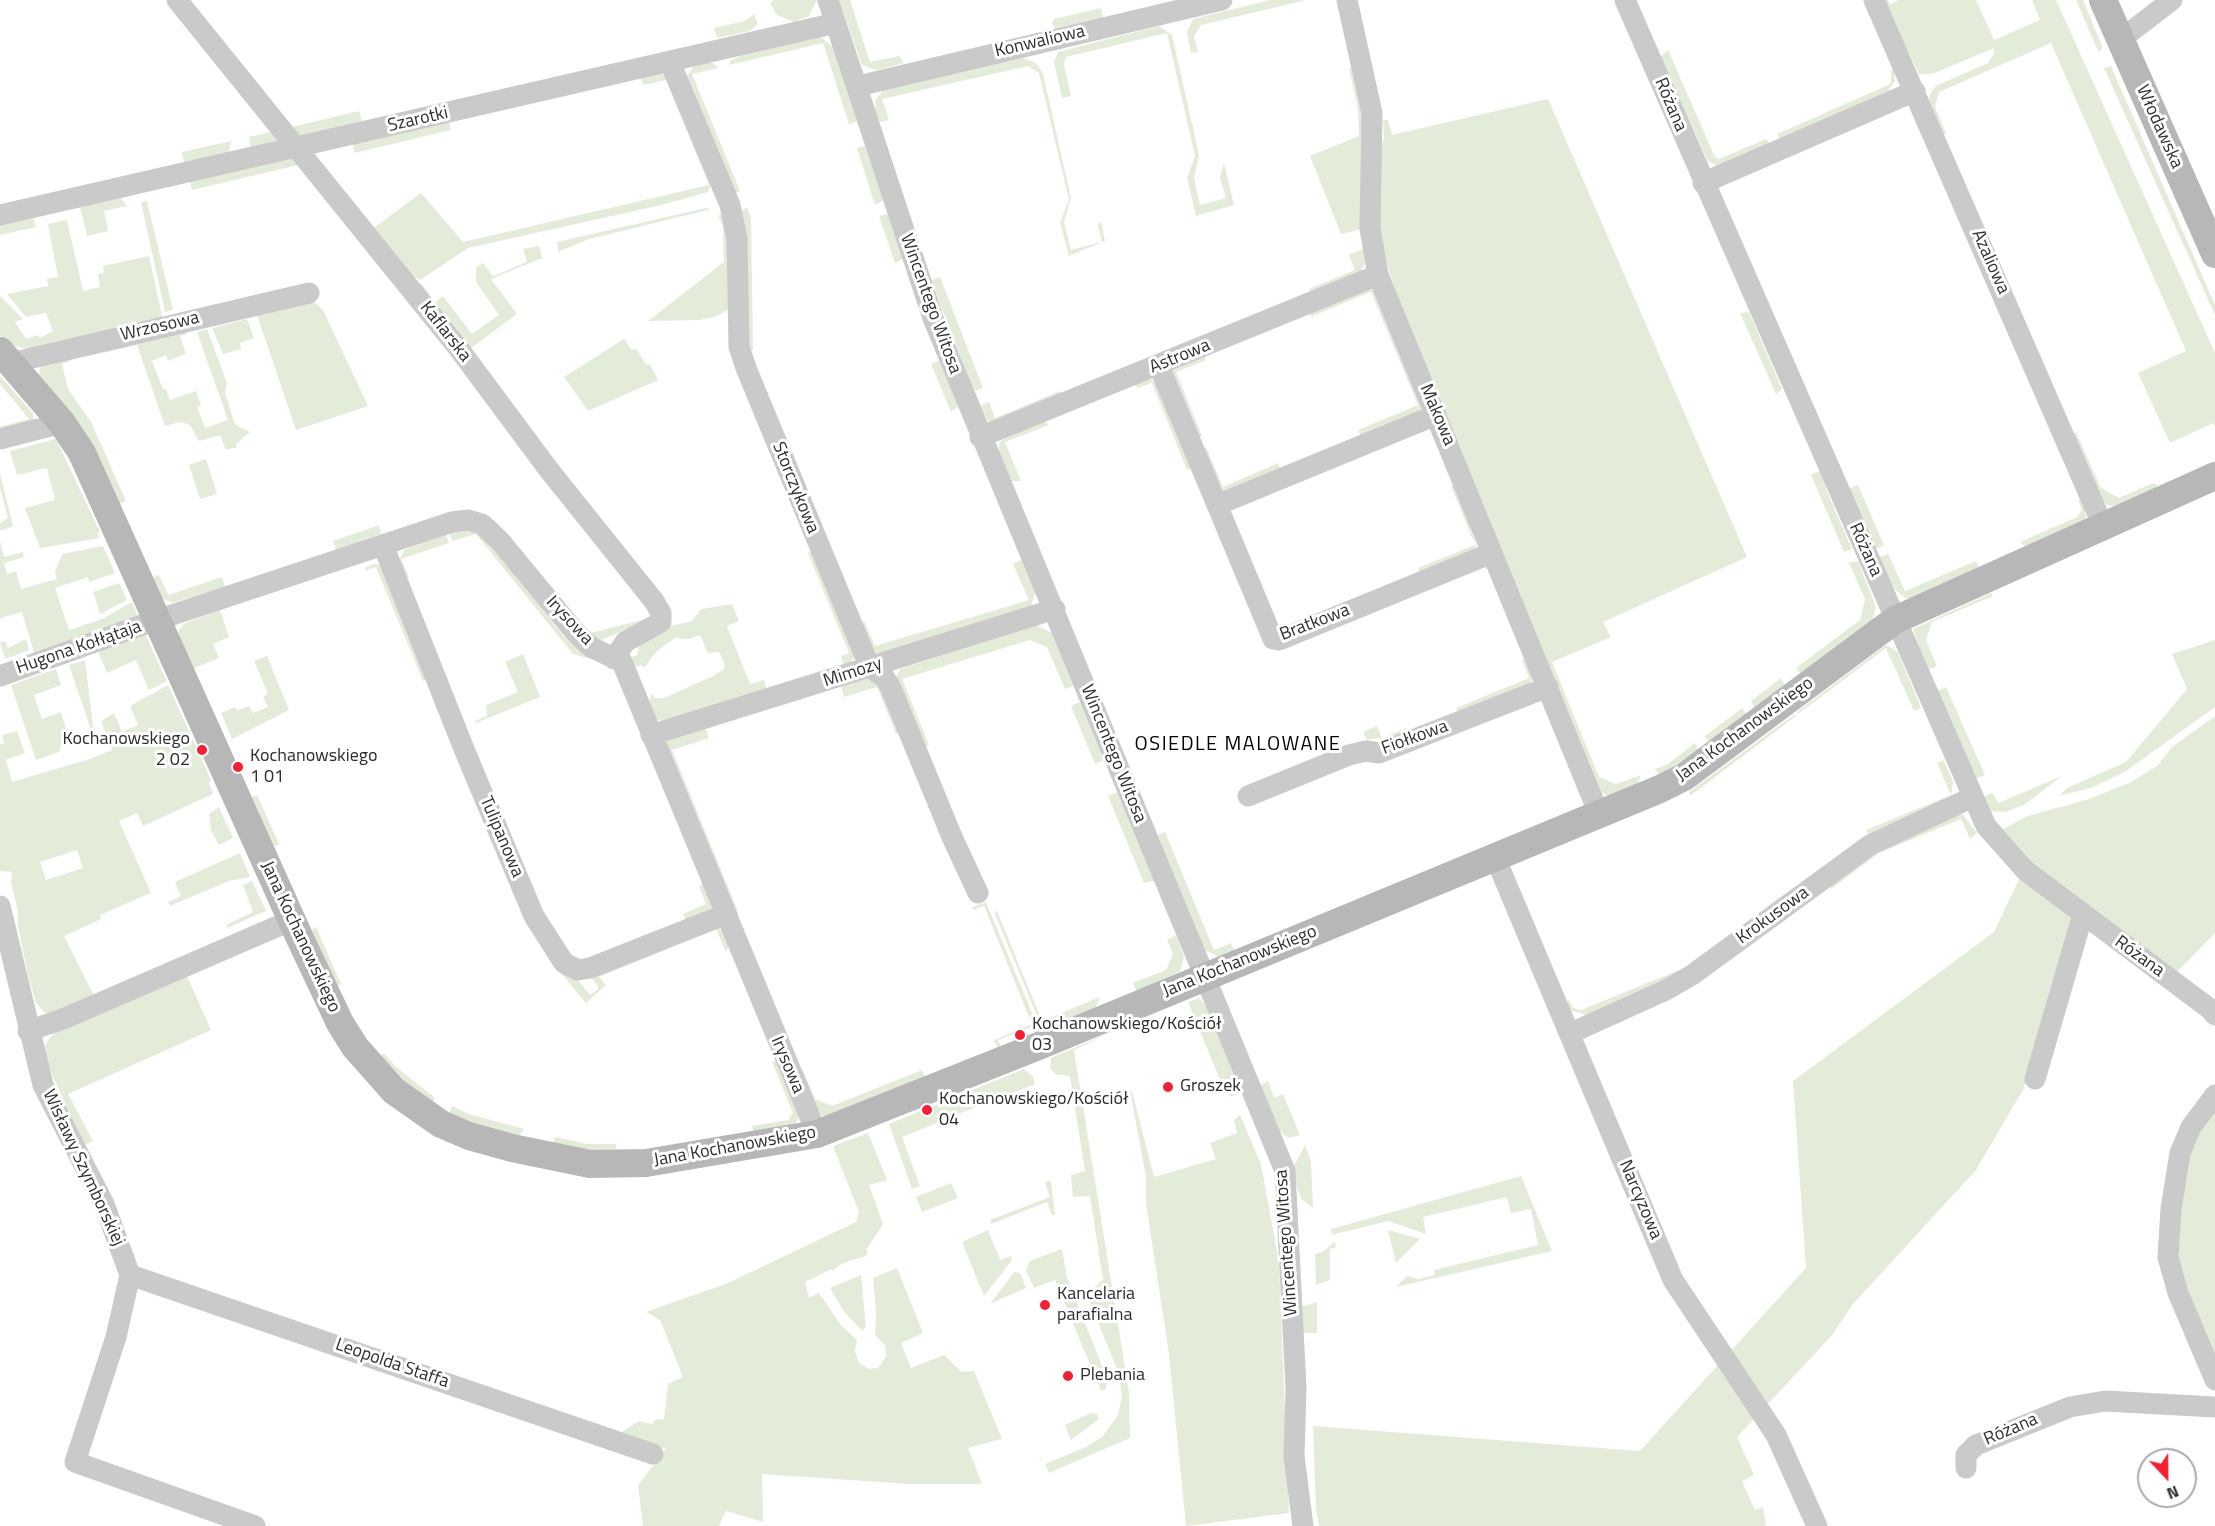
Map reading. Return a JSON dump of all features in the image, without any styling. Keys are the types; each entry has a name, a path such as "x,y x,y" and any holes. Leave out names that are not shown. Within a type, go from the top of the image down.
{"street":[{"name":"Kaflarska","path":"177,0 298,148 662,613 661,622 625,642 614,659"},
{"name":"Wincentego Witosa","path":"828,0 917,272 980,437 1055,609 1285,1171 1296,1388 1294,1456 1303,1526"},
{"name":"Konwaliowa","path":"858,86 1222,0"},
{"name":"Makowa","path":"1347,0 1372,113 1370,228 1378,275 1599,814"},
{"name":"Różana","path":"1625,0 1703,183 1986,826 2026,871 2210,1009 2215,1016"},
{"name":"Azaliowa","path":"1874,0 2103,526"},
{"name":"Włodawska","path":"2103,0 2215,254"},
{"path":"2120,40 2172,0"},
{"name":"Szarotki","path":"0,215 836,23"},
{"name":"Storczykowa","path":"670,62 730,204 737,239 739,347 746,368 870,668 884,677 890,686 952,837 978,893"},
{"path":"1703,183 1915,91"},
{"name":"Astrowa","path":"980,437 1378,275"},
{"name":"Wrzosowa","path":"6,357 309,293"},
{"name":"Jana Kochanowskiego","path":"6,357 62,423 82,453 340,1023 375,1072 415,1107 441,1124 469,1136 573,1162 600,1164 646,1163 685,1158 817,1134 1599,814 1684,777 1895,620 2215,477"},
{"name":"Bratkowa","path":"1159,366 1273,639 1276,640 1492,553"},
{"path":"1218,505 1436,416"},
{"path":"0,439 62,423"},
{"name":"Irysowa","path":"158,620 461,520 482,524 500,541 575,632 591,646 622,662 724,915 817,1134"},
{"name":"Tulipanowa","path":"383,545 530,907 564,963 578,970 590,969 724,915"},
{"name":"Mimozy","path":"651,735 1055,609"},
{"name":"Hugona Kołłątaja","path":"0,676 158,620"},
{"name":"Fiołkowa","path":"1248,796 1349,755 1366,751 1379,753 1548,687"},
{"name":"Krokusowa","path":"1571,1033 1658,995 1684,980 1870,845 1973,798"},
{"name":"Narcyzowa","path":"1496,857 1673,1281 1776,1435 1817,1526"},
{"name":"Wisławy Szymborskiej","path":"0,906 28,1031 43,1085 104,1204 130,1275"},
{"path":"2035,1079 2083,915"},
{"path":"28,1031 63,1019 292,920"},
{"path":"2215,1095 2191,1127 2180,1153 2171,1209 2168,1257 2178,1293 2215,1380"},
{"path":"130,1275 116,1337 75,1462 255,1526"},
{"name":"Leopolda Staffa","path":"130,1275 653,1454"},
{"name":"Różana","path":"1966,1468 1966,1455 1976,1445 2070,1407 2105,1401 2215,1407"}],"green space":[{"path":"775,0 817,0 809,16 794,22 777,15 770,3"},
{"path":"839,0 850,0 870,62 899,56 904,63 877,70 862,65"},
{"path":"1270,0 1306,0 1201,25 1194,36 1198,52 1191,53 1187,32 1193,19"},
{"path":"1883,0 1888,0 1890,4 1899,0 1976,0 1994,40 2040,20 2032,0 2056,0 2215,353 2215,427 2213,423 2170,443 2138,373 2186,351 2051,43 1939,92 1935,107 1946,133 1940,137 1928,101 1932,90 1938,85 1988,63 1994,53 1994,48 1932,74 1919,74"},
{"path":"2076,0 2083,0 2102,46 2101,51 2098,51"},
{"path":"1101,8 1103,18 1055,28 1052,23 1054,19"},
{"path":"754,14 758,24 750,31 717,38 714,28 745,21"},
{"path":"1159,26 1172,35 1199,155 1194,178 1200,205 1226,198 1220,177 1224,163 1234,205 1196,216 1187,178 1195,156 1167,33 1066,57 1064,65 1071,96 1062,98 1054,62 1058,52"},
{"path":"821,37 833,47 857,121 853,123 849,124 823,43 729,65 730,61 747,53"},
{"path":"1668,50 1715,157 1719,159 1766,139 1770,144 1718,166 1708,161 1660,57"},
{"path":"1022,58 1036,63 1043,74 1071,198 1064,222 1071,250 1102,242 1098,226 1101,221 1105,241 1069,256 1060,222 1069,200 1039,73 1028,66 882,99 889,120 880,122 875,110 876,99 883,91"},
{"path":"713,63 718,68 692,74 740,191 733,194 687,77 693,67"},
{"path":"1355,66 1364,107 1363,229 1341,234 1310,156 1359,136 1358,109 1349,68"},
{"path":"2111,66 2215,305 2215,315 2104,68"},
{"path":"1894,69 1895,81 1888,91 1780,140 1777,134 1891,83 1891,71"},
{"path":"659,73 666,75 713,182 708,192 661,205 468,248 420,280 404,272 371,230 421,193 463,242 709,185 666,80 643,85 641,78"},
{"path":"1548,99 1747,557 1603,622 1611,637 1552,662 1599,777 1616,784 1641,775 1637,786 1612,797 1602,793 1395,290 1378,238 1381,147 1384,139 1383,120 1388,120 1392,135"},
{"path":"359,111 362,121 297,137 288,128"},
{"path":"449,122 451,130 354,153 353,144"},
{"path":"275,131 279,140 250,147 249,137"},
{"path":"231,141 229,152 184,163 182,152"},
{"path":"865,146 884,200 875,205 857,148"},
{"path":"296,157 303,164 192,190 190,182"},
{"path":"121,198 127,206 104,211 108,231 87,236 80,207"},
{"path":"147,201 173,310 165,312 141,202"},
{"path":"706,208 712,209 589,239 558,252 557,242"},
{"path":"747,208 751,218 753,350 748,352 738,212"},
{"path":"721,214 727,223 728,310 714,317 699,320 648,321 724,262 723,226 718,216"},
{"path":"888,214 903,259 895,263 879,216"},
{"path":"33,217 36,227 0,235 0,225"},
{"path":"67,220 83,291 100,287 98,274 104,273 103,266 149,256 163,320 26,349 8,344 0,335 0,296 23,319 15,322 26,339 38,335 40,338 53,331 46,313 26,317 7,294 48,286 47,279 58,277 48,224"},
{"path":"539,246 542,258 491,279 517,314 467,351 410,280 422,284 435,302 443,296 472,334 499,315 476,282 476,267 483,263 493,276 527,262 523,249"},
{"path":"1365,248 1367,260 1360,272 1311,296 1309,289 1355,270 1349,255"},
{"path":"940,277 983,388 974,391 931,280"},
{"path":"1370,289 1378,291 1425,401 1419,413 1361,437 1358,430 1418,405 1371,292 1310,317 1311,311"},
{"path":"312,300 323,310 368,406 296,430 256,312"},
{"path":"1749,312 1782,389 1776,394 1740,313"},
{"path":"247,319 254,338 240,343 241,349 223,354 212,328"},
{"path":"207,329 227,383 225,392 233,419 236,425 250,432 236,444 237,447 226,450 220,435 199,441 190,425 179,422 165,426 137,345 85,357 184,331 186,334 180,336 186,354 168,361 166,355 152,361 170,400 196,391 201,405 197,407 205,428 228,420 197,332"},
{"path":"624,339 632,350 636,348 646,365 650,364 658,380 588,411 564,377"},
{"path":"1203,355 1206,360 1176,372 1202,436 1196,439 1171,371"},
{"path":"69,359 71,361 62,364 68,389 91,422 126,501 120,503 116,501 39,374 41,365"},
{"path":"940,360 959,406 951,412 931,364"},
{"path":"0,376 33,413 34,422 0,430 0,427 29,419 0,384"},
{"path":"1149,378 1157,384 1194,466 1187,470 1152,383 1137,388 1134,383"},
{"path":"1060,391 1060,399 994,425 988,421 980,406 989,402 995,418"},
{"path":"1043,420 1049,425 1005,442 1021,481 1011,481 999,451 999,444 1002,440"},
{"path":"2076,432 2101,488 2119,498 2151,484 2157,484 2156,491 2117,507 2107,505 2102,501 2072,435"},
{"path":"56,439 100,532 97,533 100,538 40,548 25,508 55,500 47,468 17,475 10,451"},
{"path":"1206,447 1223,487 1278,463 1281,469 1224,493 1220,491 1201,450"},
{"path":"206,459 217,494 200,499 189,465"},
{"path":"1820,471 1829,485 1825,487 1852,549 1844,552 1811,475"},
{"path":"0,473 13,526 3,530 0,530 0,523 8,518 0,488"},
{"path":"1457,485 1476,547 1470,554 1420,573 1418,568 1475,545 1451,486"},
{"path":"1858,485 1884,545 1875,549 1849,489"},
{"path":"2084,497 2086,520 2027,548 2020,542 2077,517 2082,510 2078,500"},
{"path":"379,525 381,534 336,550 333,541"},
{"path":"471,530 487,540 566,639 585,653 595,657 594,660 573,654 476,534 452,541 450,533"},
{"path":"446,534 449,543 401,559 409,577 403,580 398,562 404,550"},
{"path":"0,541 4,557 23,552 24,557 4,563 7,574 16,571 21,589 57,579 55,572 62,554 103,546 115,573 89,582 88,577 55,588 69,630 102,619 132,602 138,617 35,656 22,612 1,618 0,622"},
{"path":"813,550 855,657 844,668 841,656 849,653 808,553"},
{"path":"1888,554 1905,591 1976,561 1980,569 1912,599 1905,598 1892,587 1879,557"},
{"path":"1022,560 1035,593 1031,607 885,653 874,653 861,622 864,621 875,646 1029,600 1013,564"},
{"path":"1858,561 1876,607 1873,618 1869,625 1801,674 1796,668 1860,620 1865,599 1849,563"},
{"path":"374,564 381,565 429,678 423,681 376,567 365,571 366,567"},
{"path":"159,575 168,595 222,577 225,587 172,603 161,598 151,578"},
{"path":"119,583 127,600 100,614 93,592"},
{"path":"1991,593 1993,596 1932,622 1926,640 1937,666 1927,670 1913,629"},
{"path":"561,598 590,633 659,616 599,641 593,639 559,599"},
{"path":"732,604 739,621 727,626 750,684 764,680 767,691 664,722 653,718 648,709 651,693 655,698 664,698 713,676 723,670 725,665 719,652 708,653 700,635 689,639 675,638 657,651 644,668 642,665 631,668 627,659 637,655 640,644 668,627 692,621 701,609"},
{"path":"220,610 229,637 213,644 219,658 194,668 178,636 179,630 185,623"},
{"path":"1036,625 1052,633 1073,686 1065,689 1047,647 1030,640 902,679 929,745 921,747 896,677 900,669"},
{"path":"145,634 167,681 149,690 136,660 107,673 99,654 100,649"},
{"path":"26,639 29,650 5,659 0,642 5,641 8,648"},
{"path":"2215,640 2215,707 2126,771 2091,788 2059,796 2067,788 2126,762 2187,689 2172,654"},
{"path":"1886,645 1898,652 1921,708 1914,711 1886,648 1798,714 1797,712"},
{"path":"523,654 540,697 476,723 475,721 487,716 486,705 518,692 505,662"},
{"path":"267,656 289,710 232,739 221,713 235,707 237,710 249,706 253,713 268,707 263,697 268,694 254,661"},
{"path":"1529,657 1534,676 1528,686 1459,715 1456,708 1529,678 1522,660"},
{"path":"85,660 94,735 93,736 69,665"},
{"path":"56,669 61,685 34,695 42,719 61,712 70,742 61,746 59,752 36,760 11,685"},
{"path":"869,678 878,683 901,732 896,734 877,687 844,697 841,685"},
{"path":"1781,678 1785,686 1755,709 1751,701"},
{"path":"168,685 211,780 209,783 213,794 143,826 137,813 119,821 151,893 100,915 101,919 64,936 94,996 60,1013 45,1013 36,1003 28,975 11,882 12,872 0,871 0,744 4,743 2,735 17,731 25,753 6,760 12,782 90,759 112,750 101,721 114,713 122,732 138,725 130,706","holes":["77,850 83,868 46,880 40,862"]},
{"path":"1946,687 1985,775 1975,779 1937,691"},
{"path":"1080,702 1104,760 1095,764 1071,706"},
{"path":"1742,708 1747,715 1710,743 1705,736"},
{"path":"1795,714 1796,716 1690,796 1689,792"},
{"path":"2215,716 2215,933 2176,973 2118,929 2074,925 2023,1090 1976,1170 1852,1305 1833,1334 1737,1437 1754,1475 1742,1481 1755,1510 1763,1507 1766,1526 1319,1526 1316,1509 1313,1426 1640,1451 1806,1268 1793,1081 1994,932 2029,858 2003,829 2028,816 2086,800 2129,783 2157,766 2172,747"},
{"path":"705,726 709,738 672,750 739,914 734,916 664,742"},
{"path":"1377,726 1382,738 1407,728 1411,735 1381,743 1379,738 1367,740 1363,732"},
{"path":"1695,743 1698,750 1660,775 1655,769 1668,764"},
{"path":"1943,760 1953,781 1951,798 1870,837 1866,830 1951,795 1937,763"},
{"path":"2062,776 2024,805 2005,812 1989,811 1982,797 1993,793 1998,803"},
{"path":"1118,792 1155,881 1144,883 1108,796"},
{"path":"257,795 279,844 274,846 252,797"},
{"path":"219,807 233,838 219,845 211,830 209,814"},
{"path":"1958,814 1963,815 1977,833 1970,839 1961,819 1879,853 1831,889 1828,883 1860,860"},
{"path":"1165,832 1214,950 1231,943 1235,952 1219,957 1205,950 1158,835"},
{"path":"240,853 250,877 229,881 170,906 168,902 181,896 175,882"},
{"path":"252,881 266,911 227,928 226,925 253,912 243,885"},
{"path":"705,884 712,908 710,912 687,922 683,914 706,904 699,886"},
{"path":"986,902 1037,1025 998,1040 1001,1047 998,1048 994,1040 1032,1024 984,906 973,910 972,907"},
{"path":"997,911 1042,1021 1100,997 1095,1009 1043,1030 994,912"},
{"path":"316,927 341,984 337,986 312,930"},
{"path":"719,927 730,944 726,952 716,929 599,977 606,985 586,1003 556,967 575,976 590,995 599,988 589,975"},
{"path":"1176,935 1184,957 1180,971 1137,993 1133,983 1166,970 1173,954 1167,940"},
{"path":"1679,970 1682,972 1590,1016 1570,1010 1565,1002 1569,1000 1573,1008 1581,1010"},
{"path":"186,974 211,1030 68,1094 93,1141 83,1146 47,1062 45,1046 50,1037 56,1032"},
{"path":"1199,998 1206,1006 1237,1081 1237,1090 1232,1097 1225,1092 1188,1002"},
{"path":"1116,1030 1074,1050 1129,1393 1130,1438 1049,1473 1045,1464 1086,1447 1102,1437 1118,1415 1122,1397 1119,1374 1089,1300 1091,1290 1103,1280 1090,1196 1073,1197 1071,1175 1085,1171 1070,1076 1055,1074 1050,1068 1051,1058"},
{"path":"384,1053 395,1066 435,1098 433,1102 406,1087 380,1056"},
{"path":"777,1060 799,1112 797,1122 793,1126 753,1132 752,1126 788,1120 793,1113 772,1062"},
{"path":"1024,1069 1033,1077 1035,1084 953,1116 954,1119 949,1118 902,1137 920,1186 912,1189 889,1124"},
{"path":"803,1070 815,1099 832,1106 922,1070 926,1079 826,1117 821,1115 798,1072"},
{"path":"1268,1081 1274,1098 1283,1094 1300,1135 1288,1138 1276,1128 1260,1085"},
{"path":"1130,1091 1132,1091 1154,1177 1216,1159 1210,1143 1237,1133 1234,1120 1240,1115 1261,1164 1279,1263 1289,1513 1186,1526 1169,1354 1146,1204 1146,1177"},
{"path":"2215,1103 2215,1362 2180,1274 2176,1244 2185,1157"},
{"path":"452,1106 469,1114 524,1129 518,1138 449,1114"},
{"path":"868,1133 887,1180 869,1185 883,1224 866,1250 868,1252 866,1256 843,1263 832,1271 831,1269 805,1282 809,1298 819,1293 840,1324 857,1340 855,1351 859,1363 869,1369 878,1368 886,1357 885,1345 875,1335 876,1311 873,1278 897,1268 923,1333 901,1343 911,1368 944,1355 962,1372 974,1371 1002,1439 968,1448 982,1484 909,1484 762,1474 763,1522 726,1511 719,1526 643,1526 638,1485 666,1449 622,1432 639,1421 652,1424 655,1420 664,1419 668,1384 683,1377 660,1320 646,1312 728,1283 856,1222 859,1212 833,1146"},
{"path":"555,1137 587,1144 616,1144 616,1149 589,1153 553,1143"},
{"path":"1305,1145 1311,1162 1313,1208 1302,1200 1291,1171"},
{"path":"1521,1176 1552,1251 1396,1287 1407,1276 1418,1279 1435,1275 1434,1270 1538,1245 1531,1209 1511,1213 1507,1197 1423,1217 1426,1234 1388,1221 1332,1235 1331,1229"},
{"path":"1048,1180 1051,1182 1055,1215 1052,1215 1047,1202 991,1224 990,1220 1050,1197 1045,1183"},
{"path":"951,1183 958,1198 922,1212 916,1197"},
{"path":"988,1230 1000,1260 1011,1256 1012,1260 984,1296 962,1242"},
{"path":"1388,1230 1420,1239 1396,1263"},
{"path":"1335,1241 1336,1247 1330,1249 1330,1280 1316,1285 1315,1254 1324,1251"},
{"path":"1062,1249 1067,1278 1107,1378 1106,1389 1101,1391 1055,1280 1034,1288 1026,1270 1030,1261"},
{"path":"1014,1272 1020,1273 1026,1288 990,1304"},
{"path":"861,1275 866,1327 862,1331 843,1310 830,1288"},
{"path":"1317,1302 1317,1333 1303,1333 1301,1307"},
{"path":"1091,1413 1097,1414 1099,1419 1071,1440 1065,1425"}],"place":[{"name":"Kochanowskiego 2 02","path":"202,750"},
{"name":"Kochanowskiego 1 01","path":"238,767"},
{"name":"Kochanowskiego/Kościół 03","path":"1020,1035"},
{"name":"Groszek","path":"1168,1087"},
{"name":"Kochanowskiego/Kościół 04","path":"927,1110"},
{"name":"Kancelaria parafialna","path":"1045,1305"},
{"name":"Plebania","path":"1068,1376"}],"district":[{"name":"OSIEDLE MALOWANE","path":"1238,745"}]}
